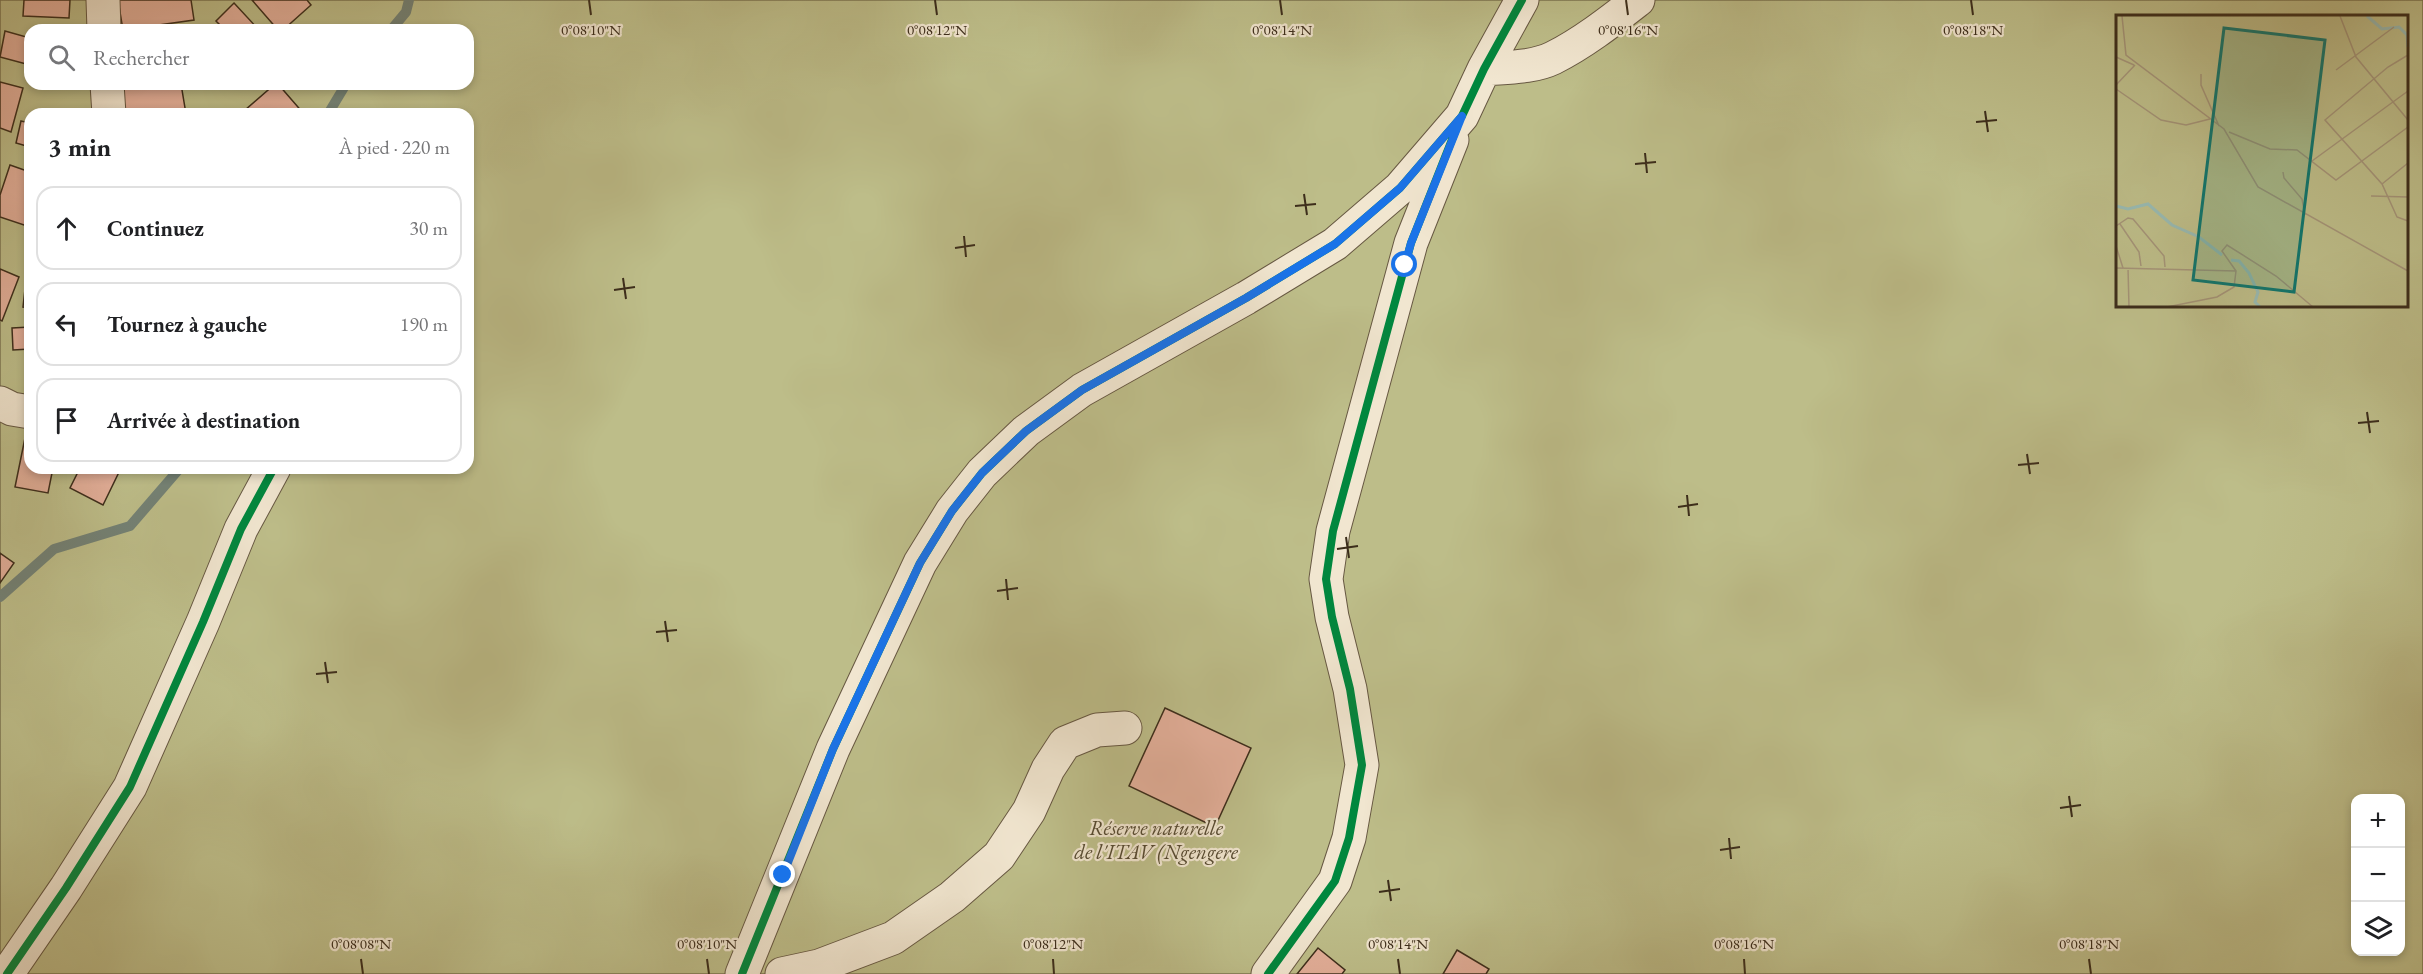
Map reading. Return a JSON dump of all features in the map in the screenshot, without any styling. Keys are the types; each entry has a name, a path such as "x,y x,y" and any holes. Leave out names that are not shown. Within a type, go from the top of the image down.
{"street":[{"path":"103,0 104,24"},
{"path":"1268,974 1335,881 1350,838 1362,765 1350,689 1332,617 1326,579 1333,531 1411,243 1462,116 1484,69 1522,0"},
{"path":"1484,69 1524,66 1552,58 1603,28 1638,0"},
{"path":"107,90 109,108"},
{"path":"742,974 833,749 920,563 952,511 982,473 1026,431 1082,390 1246,298 1335,244 1400,188 1462,116"},
{"path":"0,404 24,411"},
{"path":"7,974 66,888 130,787 203,622 241,529 271,474"},
{"path":"782,974 819,966 893,938 952,897 999,856 1029,811 1048,769 1065,743 1097,730 1125,728"}],"green space":[{"name":"Réserve naturelle de l'ITAV (Ngengere","path":"0,0 2423,0 2423,974 0,974"}],"building":[{"path":"24,0 70,0 69,18 23,16"},
{"path":"118,0 191,0 194,20 166,24 122,24"},
{"path":"252,0 307,0 311,5 290,24 273,24"},
{"path":"234,3 253,24 219,24 216,21"},
{"path":"5,31 24,36 24,63 0,57"},
{"path":"0,82 23,88 11,132 0,128"},
{"path":"122,90 182,90 185,108 125,108"},
{"path":"268,90 283,90 299,108 247,108"},
{"path":"21,121 24,122 24,145 16,143"},
{"path":"10,165 24,170 24,225 0,217 0,195"},
{"path":"0,269 19,277 2,321 0,320"},
{"path":"24,327 24,349 13,350 12,328"},
{"path":"24,443 24,474 52,474 48,493 15,487"},
{"path":"77,474 118,474 103,505 70,488"},
{"path":"0,553 14,563 0,583"},
{"path":"1165,708 1251,748 1215,827 1129,786"},
{"path":"1318,948 1345,970 1342,974 1297,974"},
{"path":"1457,950 1489,969 1486,974 1443,974"}],"waterway":[{"path":"396,24 406,12 409,0"},
{"path":"332,108 342,90"},
{"path":"0,597 54,549 130,526 175,474"}],"cycle path":[{"path":"742,974 833,749 920,563 952,511 982,473 1026,431 1082,390 1246,298 1335,244 1400,188 1462,116 1484,69 1522,0"},
{"path":"1268,974 1335,881 1349,838 1362,765 1350,689 1332,617 1326,579 1333,531 1411,243 1457,127"},
{"path":"7,974 66,888 130,787 203,622 241,529 271,474"}],"route":[{"path":"783,875 833,749 920,563 952,511 982,473 1026,431 1082,390 1246,298 1335,244 1400,188 1462,116 1411,243 1405,265"}]}
